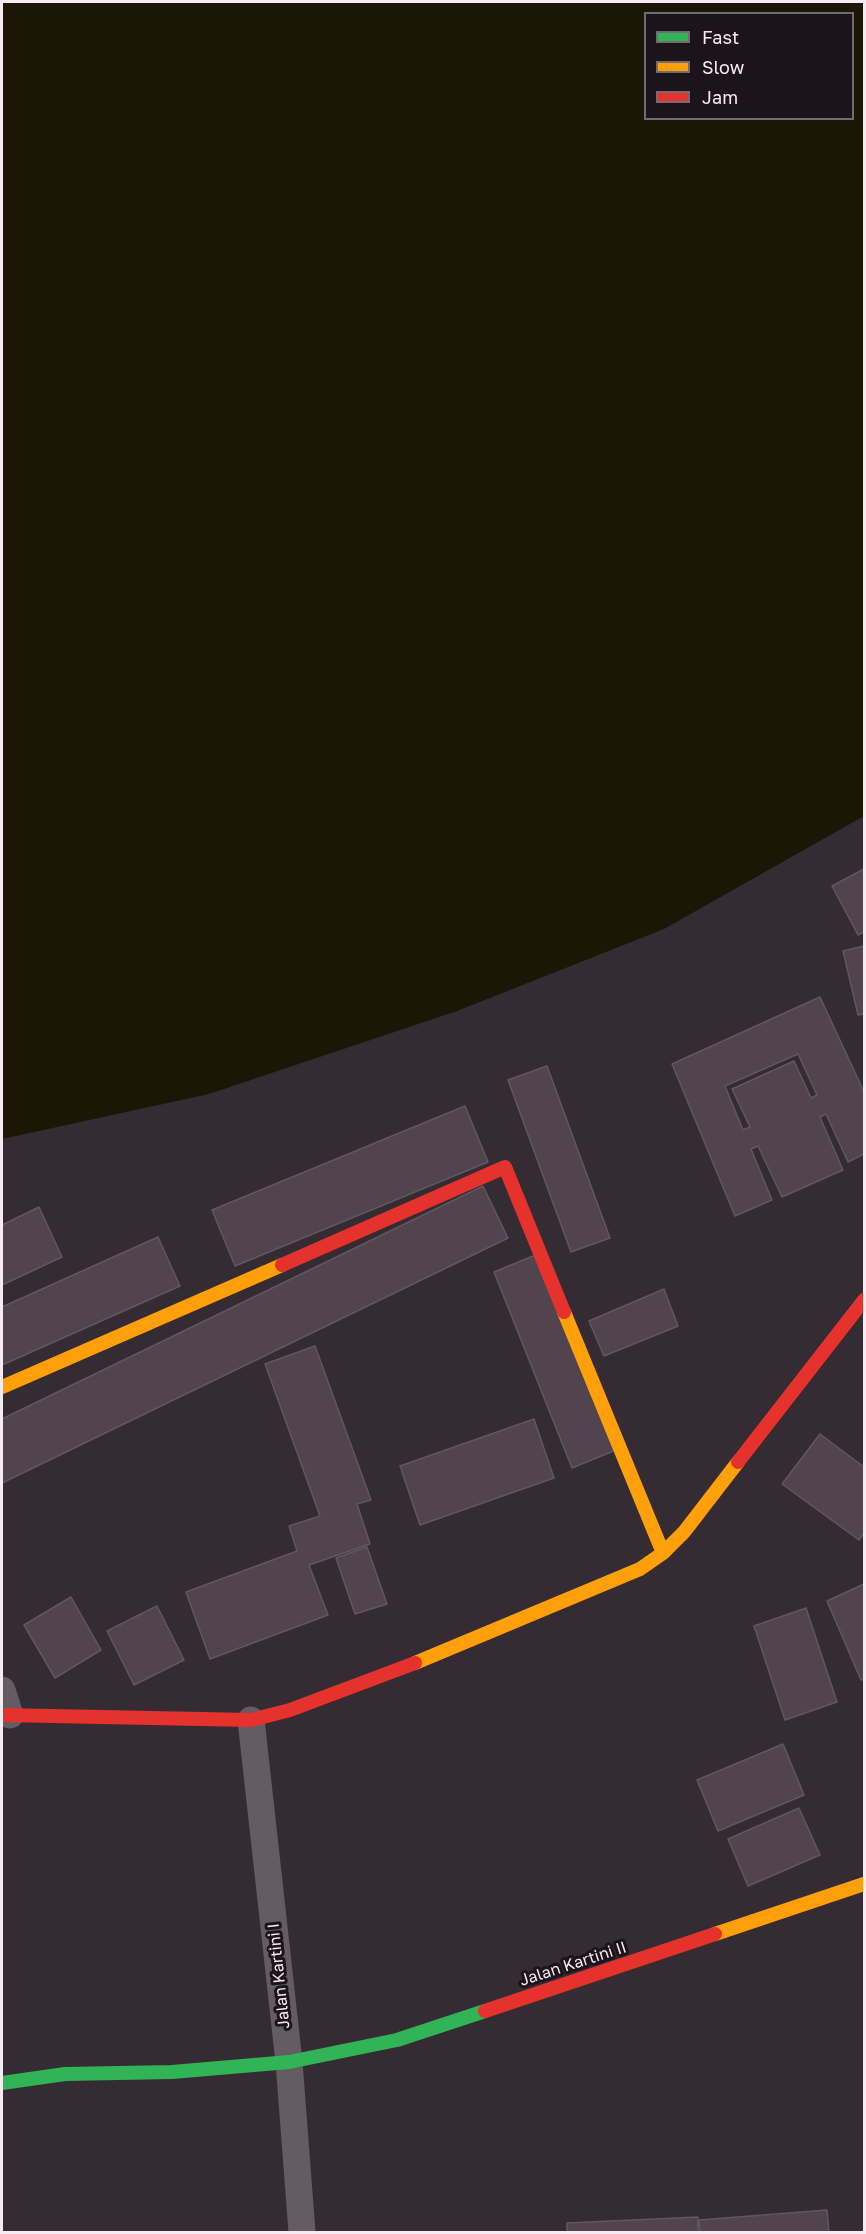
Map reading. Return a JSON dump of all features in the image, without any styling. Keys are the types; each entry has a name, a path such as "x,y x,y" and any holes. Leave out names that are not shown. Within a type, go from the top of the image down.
{"main road":[{"path":"2,1387 505,1167 663,1553"},
{"path":"6,1715 251,1720 290,1710 394,1672 640,1569 663,1553 684,1532 864,1300"},
{"name":"Jalan Kartini II","path":"2,2083 65,2074 172,2072 289,2062 397,2040 864,1884"}],"street":[{"path":"2,1690 6,1715"},
{"name":"Jalan Kartini I","path":"251,1720 289,2062 302,2232"}],"shaded area":[{"path":"2,2 864,2 864,816 664,929 457,1011 209,1094 2,1139"}],"building":[{"path":"864,869 864,932 858,935 832,886"},
{"path":"864,946 864,1014 858,1015 843,951"},
{"path":"820,997 864,1092 864,1154 848,1162 826,1114 820,1117 843,1170 782,1197 758,1146 751,1149 772,1200 735,1216 672,1064","holes":["798,1054 817,1095 811,1098 794,1061 732,1089 750,1127 743,1130 725,1086"]},
{"path":"547,1066 610,1238 571,1252 508,1080"},
{"path":"465,1106 488,1162 235,1266 212,1210"},
{"path":"483,1186 508,1238 2,1483 2,1419"},
{"path":"39,1207 62,1257 2,1285 2,1225"},
{"path":"158,1237 180,1286 2,1365 2,1307"},
{"path":"538,1254 616,1450 572,1468 494,1272"},
{"path":"664,1289 678,1326 604,1356 589,1321"},
{"path":"315,1346 371,1500 357,1504 370,1544 309,1565 328,1615 210,1659 186,1592 297,1551 289,1526 320,1516 265,1364"},
{"path":"534,1419 554,1478 420,1525 400,1466"},
{"path":"820,1434 864,1467 864,1533 859,1540 782,1484"},
{"path":"367,1547 387,1604 355,1614 336,1558"},
{"path":"864,1584 864,1679 861,1680 827,1601"},
{"path":"71,1597 101,1650 55,1678 24,1625"},
{"path":"157,1606 184,1660 134,1685 107,1631"},
{"path":"806,1608 837,1702 785,1720 754,1626"},
{"path":"783,1744 804,1795 718,1831 697,1780"},
{"path":"799,1808 820,1855 748,1886 728,1839"},
{"path":"827,2210 829,2232 700,2232 699,2220"},
{"path":"698,2217 698,2232 567,2232 567,2223"}],"traffic: fast":[{"path":"2,2083 65,2074 172,2072 289,2062 397,2040 485,2011"}],"traffic: slow":[{"path":"2,1387 282,1265"},
{"path":"564,1312 663,1553"},
{"path":"415,1663 640,1569 663,1553 684,1532 738,1462"},
{"path":"715,1934 864,1884"}],"traffic: jam":[{"path":"282,1265 505,1167 564,1312"},
{"path":"738,1462 864,1300"},
{"path":"2,1715 251,1720 290,1710 415,1663"},
{"path":"485,2011 715,1934"}]}
